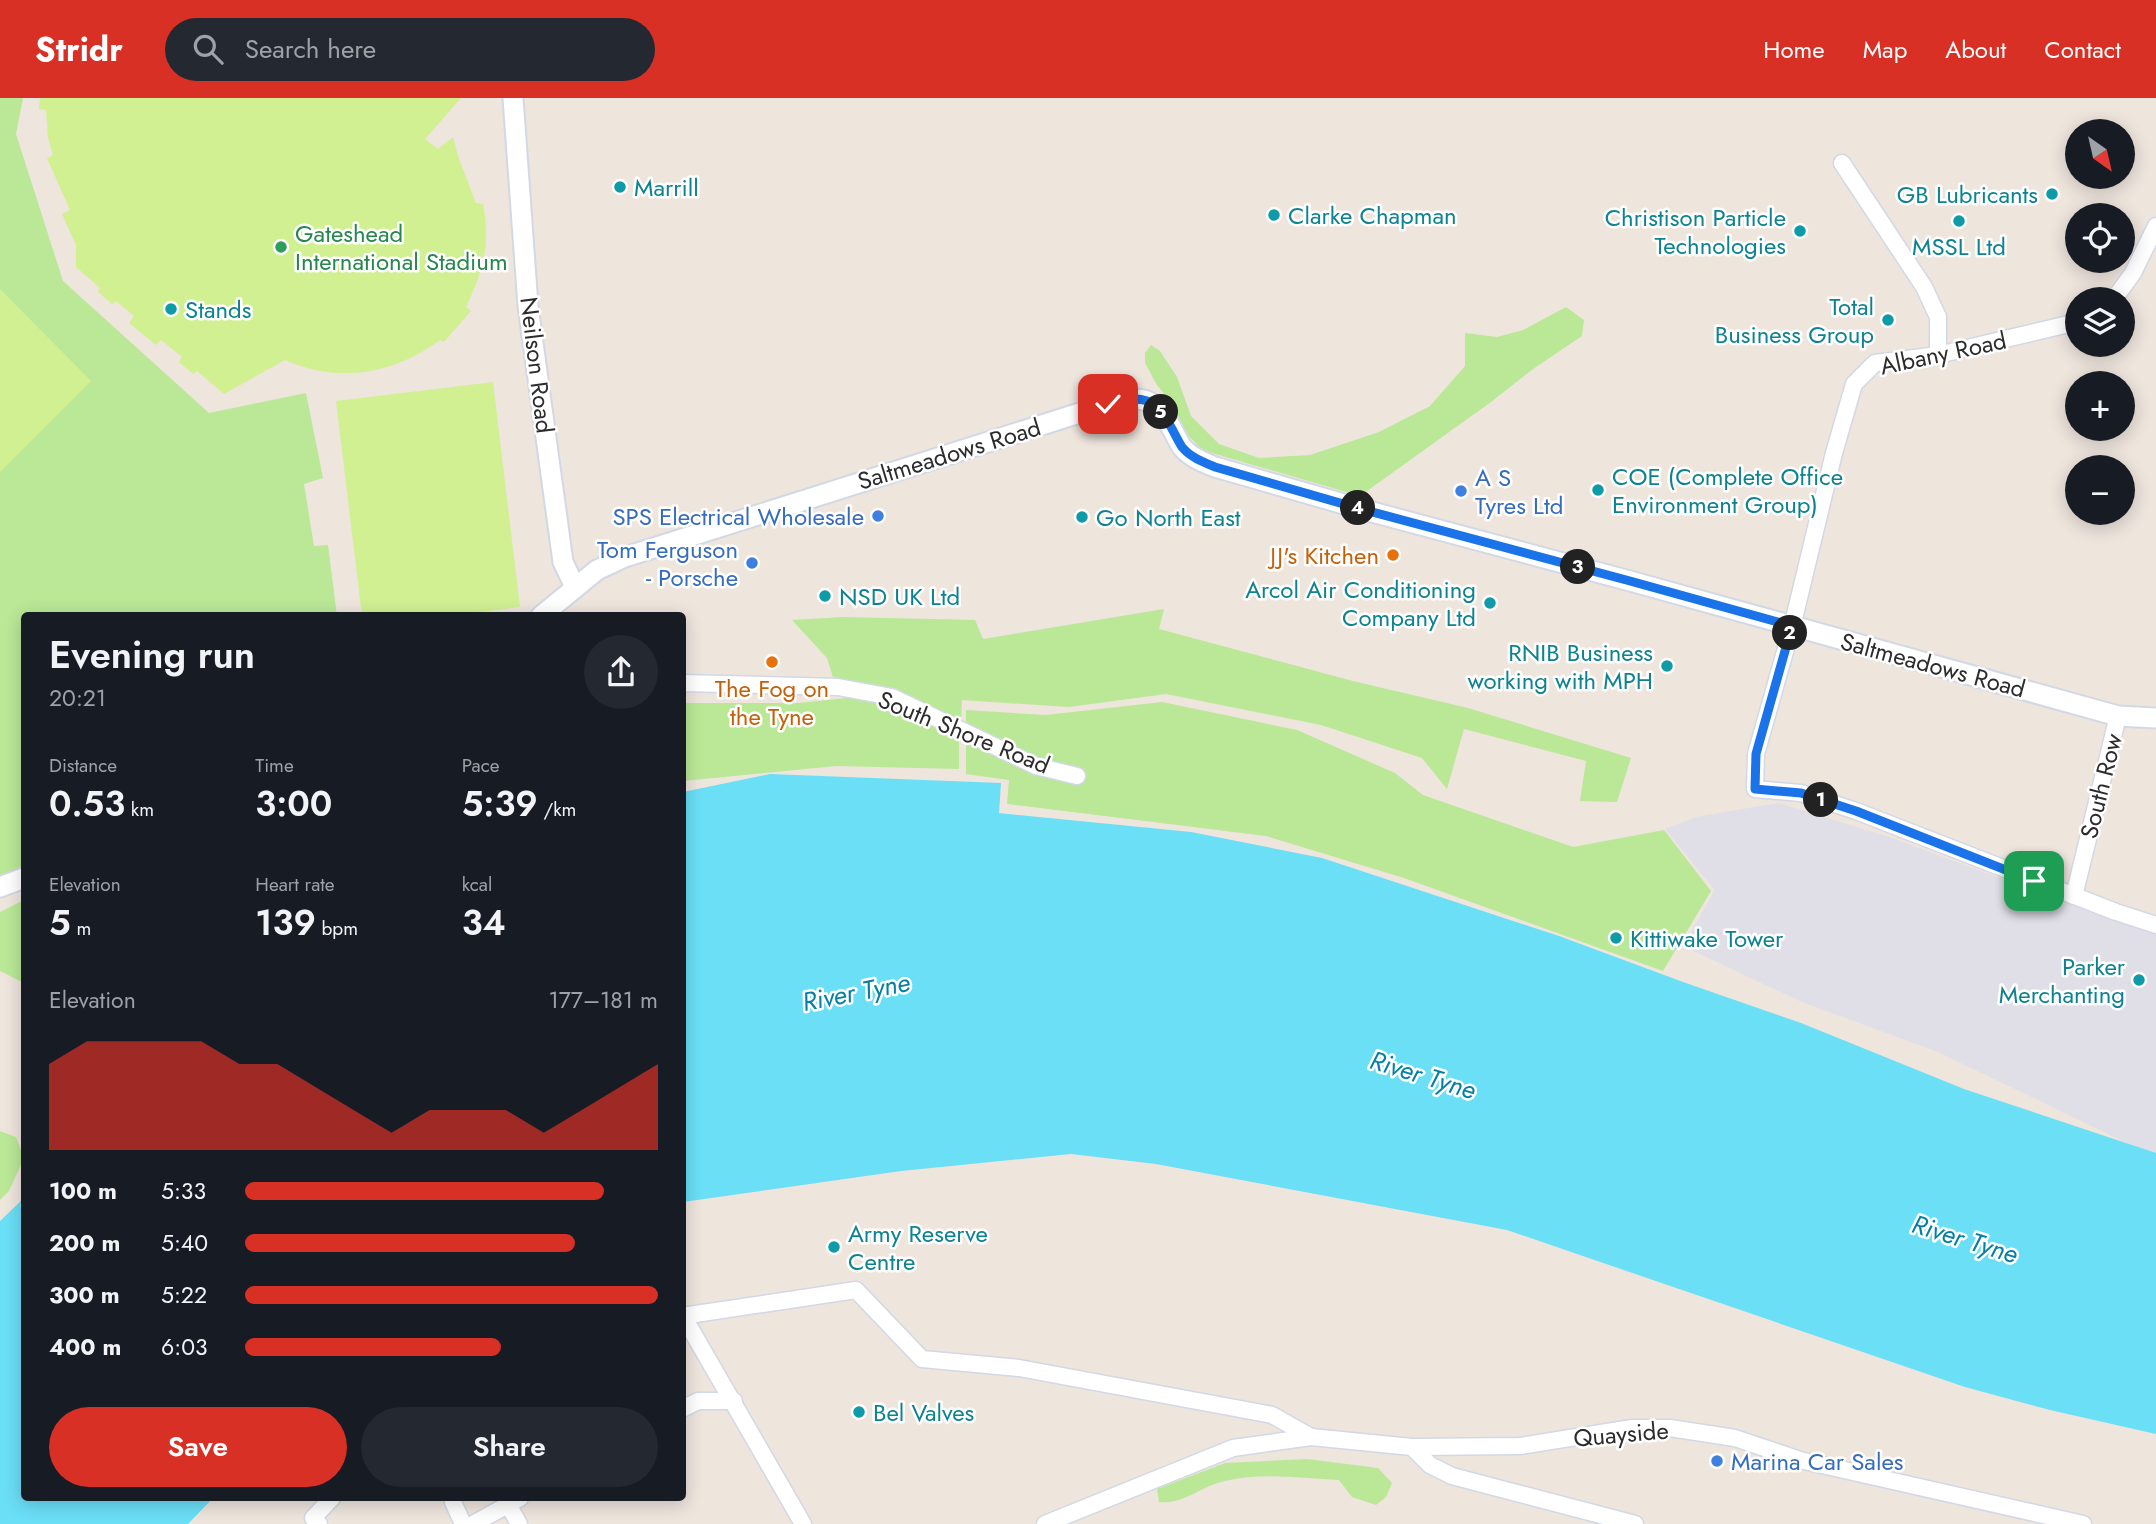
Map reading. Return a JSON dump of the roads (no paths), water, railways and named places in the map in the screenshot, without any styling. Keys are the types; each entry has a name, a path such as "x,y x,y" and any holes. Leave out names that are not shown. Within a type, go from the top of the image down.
{"street":[{"name":"Neilson Road","path":"513,98 528,306 562,562 575,587"},
{"path":"1842,163 1924,287 1938,317 1938,355"},
{"path":"2122,287 2156,226"},
{"name":"Albany Road","path":"1792,626 1854,384 1875,363 1938,355 2065,325"},
{"name":"Saltmeadows Road","path":"546,612 597,570 637,553 1108,404 1142,398 1159,408 1182,447 1194,457 1215,467 2118,716 2156,718"},
{"path":"1792,626 1756,754 1755,789 1801,793 2156,925"},
{"name":"South Shore Road","path":"686,683 838,687 892,697 1037,766 1077,776"},
{"name":"South Row","path":"2074,896 2118,716"},
{"path":"0,887 21,879"},
{"path":"686,1315 856,1290 922,1359 1019,1368 1272,1415 1311,1437"},
{"path":"686,1320 803,1524"},
{"path":"686,1407 698,1401 734,1401"},
{"name":"Quayside","path":"1045,1524 1233,1448 1311,1437 1412,1447 1520,1446 1632,1428 1670,1428 1735,1438 1800,1460 2083,1524"},
{"path":"1412,1447 1430,1465 1452,1476 1635,1524"},
{"path":"319,1524 313,1518 329,1501"},
{"path":"473,1524 514,1501 519,1524"},
{"path":"453,1502 463,1524"}],"water":[{"name":"River Tyne","path":"770,774 1001,783 999,813 1191,832 1322,858 1559,936 1801,1023 1964,1089 2156,1153 2156,1434 1965,1387 1507,1230 1156,1164 1071,1154 901,1171 686,1202 686,791"},
{"path":"21,1201 21,1501 210,1501 188,1524 0,1524 0,1221"}],"place":[{"name":"Marrill","path":"620,187"},
{"name":"GB Lubricants","path":"2052,194"},
{"name":"Clarke Chapman","path":"1274,215"},
{"name":"MSSL Ltd","path":"1959,221"},
{"name":"Christison Particle Technologies","path":"1800,231"},
{"name":"Gateshead International Stadium","path":"281,247"},
{"name":"Stands","path":"171,309"},
{"name":"Total Business Group","path":"1888,320"},
{"name":"COE (Complete Office Environment Group)","path":"1598,490"},
{"name":"A S Tyres Ltd","path":"1461,491"},
{"name":"SPS Electrical Wholesale","path":"878,516"},
{"name":"Go North East","path":"1082,517"},
{"name":"JJ's Kitchen","path":"1393,555"},
{"name":"Tom Ferguson - Porsche","path":"752,563"},
{"name":"NSD UK Ltd","path":"825,596"},
{"name":"Arcol Air Conditioning Company Ltd","path":"1490,603"},
{"name":"The Fog on the Tyne","path":"772,662"},
{"name":"RNIB Business working with MPH","path":"1667,666"},
{"name":"Kittiwake Tower","path":"1616,938"},
{"name":"Parker Merchanting","path":"2139,980"},
{"name":"Army Reserve Centre","path":"834,1247"},
{"name":"Bel Valves","path":"859,1412"},
{"name":"Marina Car Sales","path":"1717,1461"}]}
